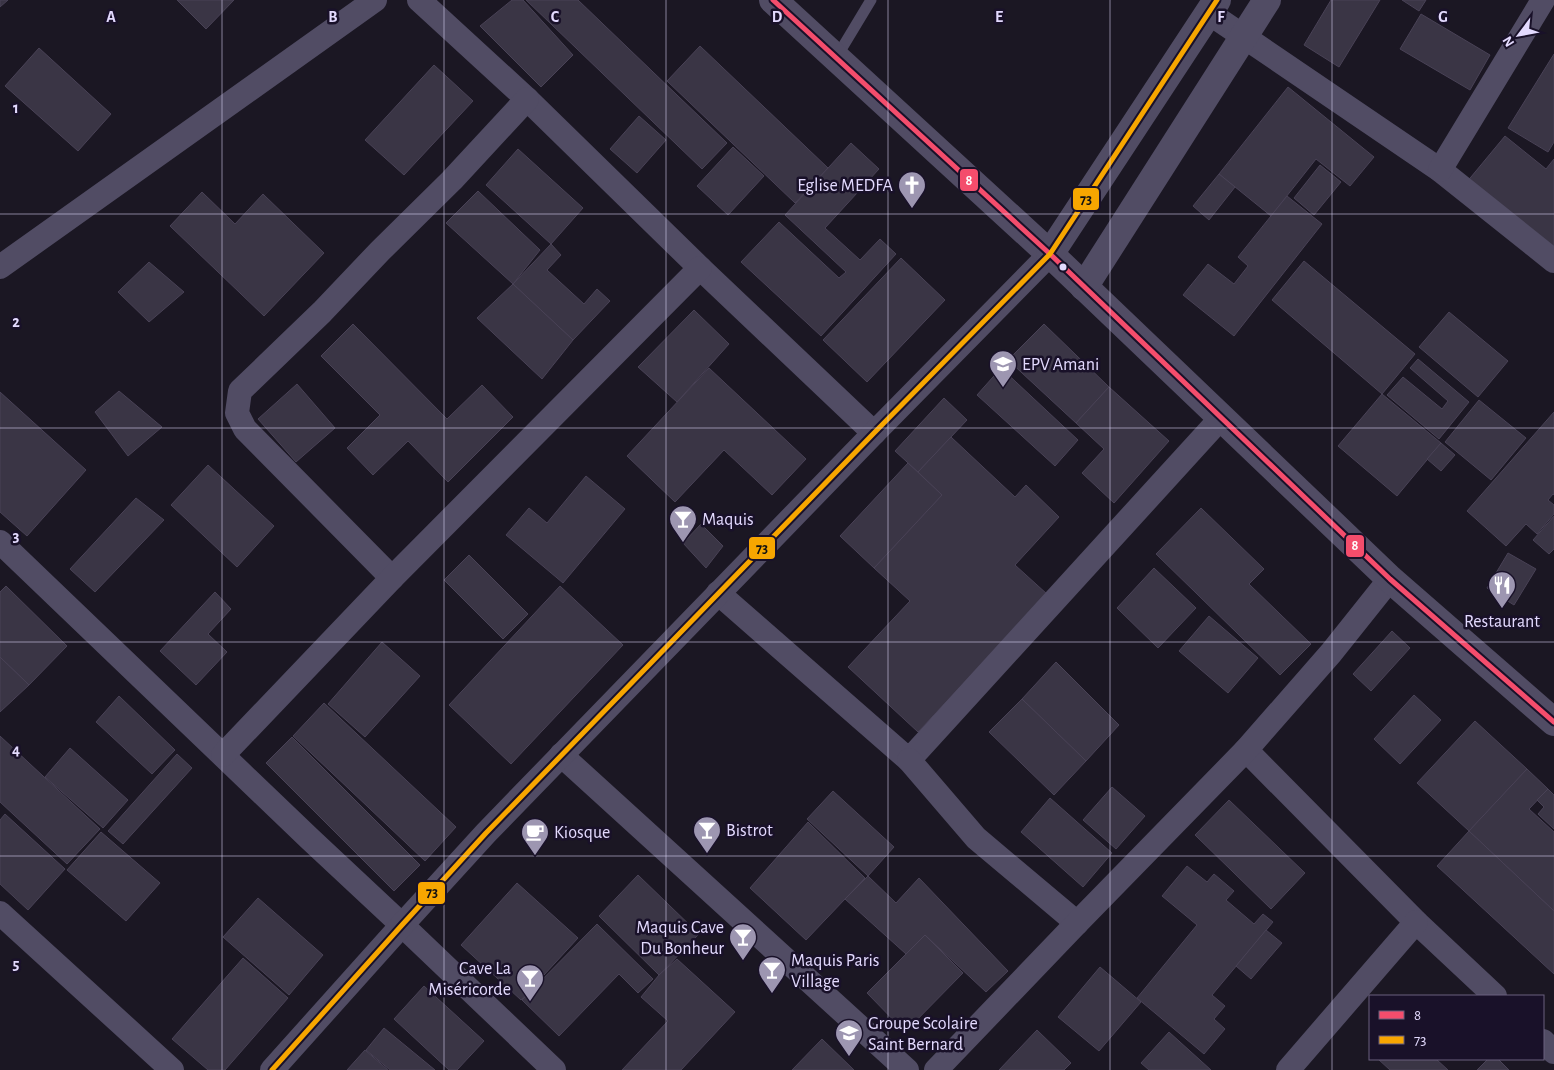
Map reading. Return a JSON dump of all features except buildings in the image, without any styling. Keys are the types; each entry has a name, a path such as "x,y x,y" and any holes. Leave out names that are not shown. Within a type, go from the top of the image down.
{"street":[{"path":"0,267 375,0"},
{"path":"419,0 528,99 700,268 874,433"},
{"path":"773,0 1050,254 1390,579 1554,722"},
{"path":"1084,287 1267,0"},
{"path":"1440,170 1543,0"},
{"path":"272,1070 402,924 561,755 1050,254 1213,6 1244,37 1440,170 1554,260"},
{"path":"392,578 245,429 236,413 240,391 322,312 452,180 528,99"},
{"path":"223,755 392,578 700,268"},
{"path":"909,760 1221,418"},
{"path":"0,542 310,840 402,924 554,1070"},
{"path":"936,1070 1246,750 1331,653 1390,579"},
{"path":"718,593 909,760 976,838 1077,923"},
{"path":"1246,750 1416,922 1494,995"},
{"path":"561,755 907,1070"},
{"path":"0,913 172,1070"},
{"path":"1288,1070 1416,922"},
{"path":"1544,1042 1554,1052"}],"lane":[{"path":"836,58 871,0"}],"transit line":[{"name":"8","path":"773,0 1050,254 1390,579 1554,722"},
{"name":"73","path":"272,1070 486,833 1050,254 1217,0"}],"place":[{"name":"Eglise MEDFA","path":"912,209"},
{"name":"EPV Amani","path":"1003,388"},
{"name":"Maquis","path":"683,543"},
{"name":"Restaurant","path":"1502,609"},
{"name":"Bistrot","path":"707,854"},
{"name":"Kiosque","path":"535,856"},
{"name":"Maquis Cave Du Bonheur","path":"743,961"},
{"name":"Maquis Paris Village","path":"772,994"},
{"name":"Cave La Miséricorde","path":"530,1002"},
{"name":"Groupe Scolaire Saint Bernard","path":"849,1057"}]}
